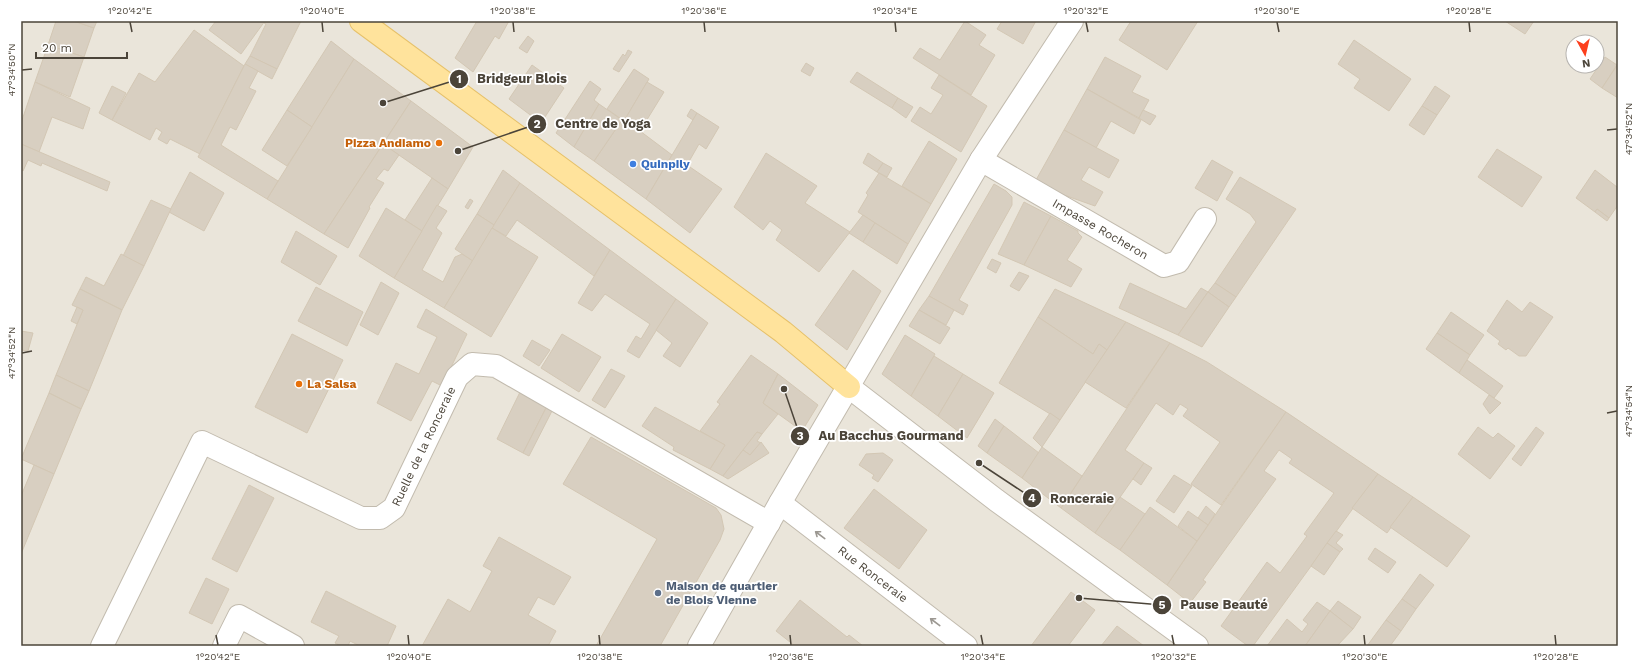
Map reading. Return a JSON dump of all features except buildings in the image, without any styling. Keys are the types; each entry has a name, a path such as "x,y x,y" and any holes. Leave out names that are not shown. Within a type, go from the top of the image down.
{"main road":[{"path":"362,21 783,332 849,387"}],"street":[{"path":"699,646 780,503 981,160 1072,21"},
{"name":"Impasse Rocheron","path":"981,160 1164,266 1178,262 1205,220"},
{"name":"Ruelle de la Ronceraie","path":"102,646 202,442 361,518 380,518 394,508 457,377 472,364 496,366 769,523"},
{"path":"849,387 996,500 1197,646"},
{"name":"Rue Ronceraie","path":"780,503 966,646"},
{"path":"224,646 239,616 293,646"}],"shaded area":[{"path":"21,21 1618,21 1618,646 21,646"}],"place":[{"name":"Bridgeur Blois","path":"383,103"},
{"name":"Pizza Andiamo","path":"439,143"},
{"name":"Centre de Yoga","path":"458,151"},
{"name":"Quinpily","path":"633,164"},
{"name":"La Salsa","path":"299,384"},
{"name":"Au Bacchus Gourmand","path":"784,389"},
{"name":"Ronceraie","path":"979,463"},
{"name":"Maison de quartier de Blois Vienne","path":"658,593"},
{"name":"Pause Beauté","path":"1079,598"}]}
